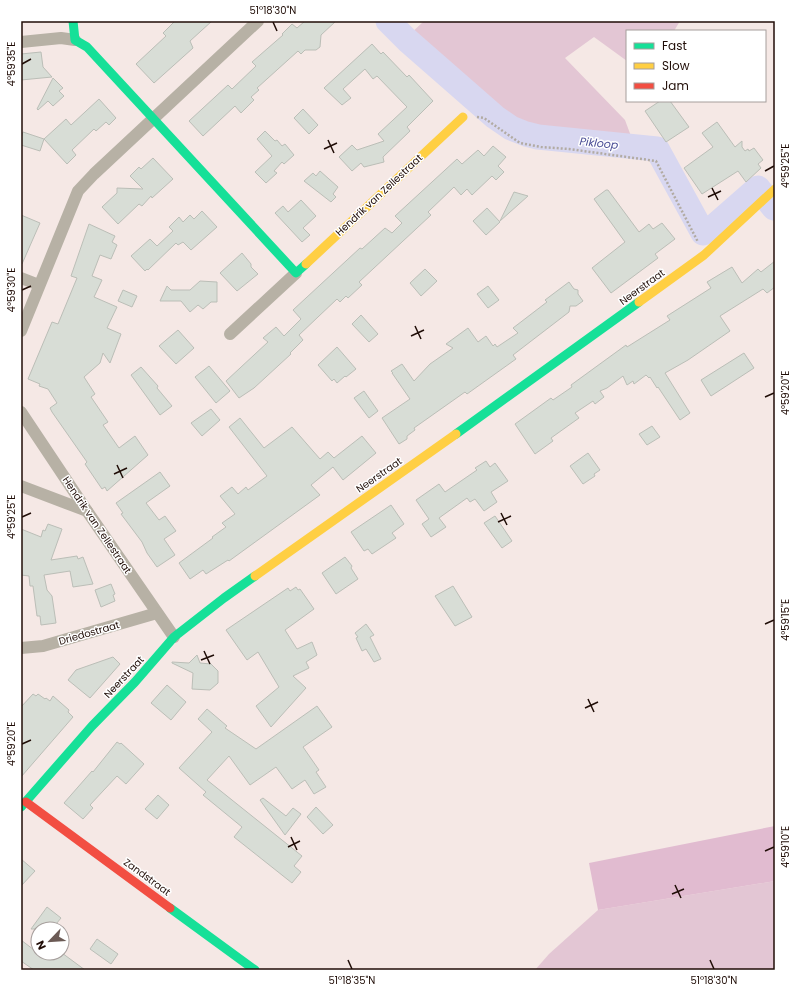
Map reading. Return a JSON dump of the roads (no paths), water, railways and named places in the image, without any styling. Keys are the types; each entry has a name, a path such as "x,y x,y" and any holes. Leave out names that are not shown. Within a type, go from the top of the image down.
{"street":[{"path":"73,21 75,40"},
{"path":"21,331 78,191 94,174 258,21"},
{"path":"21,42 62,38 75,40 87,47 296,273"},
{"name":"Hendrik van Zellestraat","path":"230,334 463,117"},
{"name":"Neerstraat","path":"23,804 92,726 135,682 174,637 224,598 533,380 704,255 772,192"},
{"path":"21,278 39,285"},
{"name":"Hendrik van Zellestraat","path":"21,412 174,637"},
{"path":"21,486 87,511"},
{"name":"Driedostraat","path":"21,648 43,646 157,614"},
{"name":"Zandstraat","path":"23,804 254,970"}],"waterway":[{"name":"Pikloop","path":"388,21 407,40 495,117 511,128 538,137 657,149 703,233 710,230 758,188 774,208"}]}
